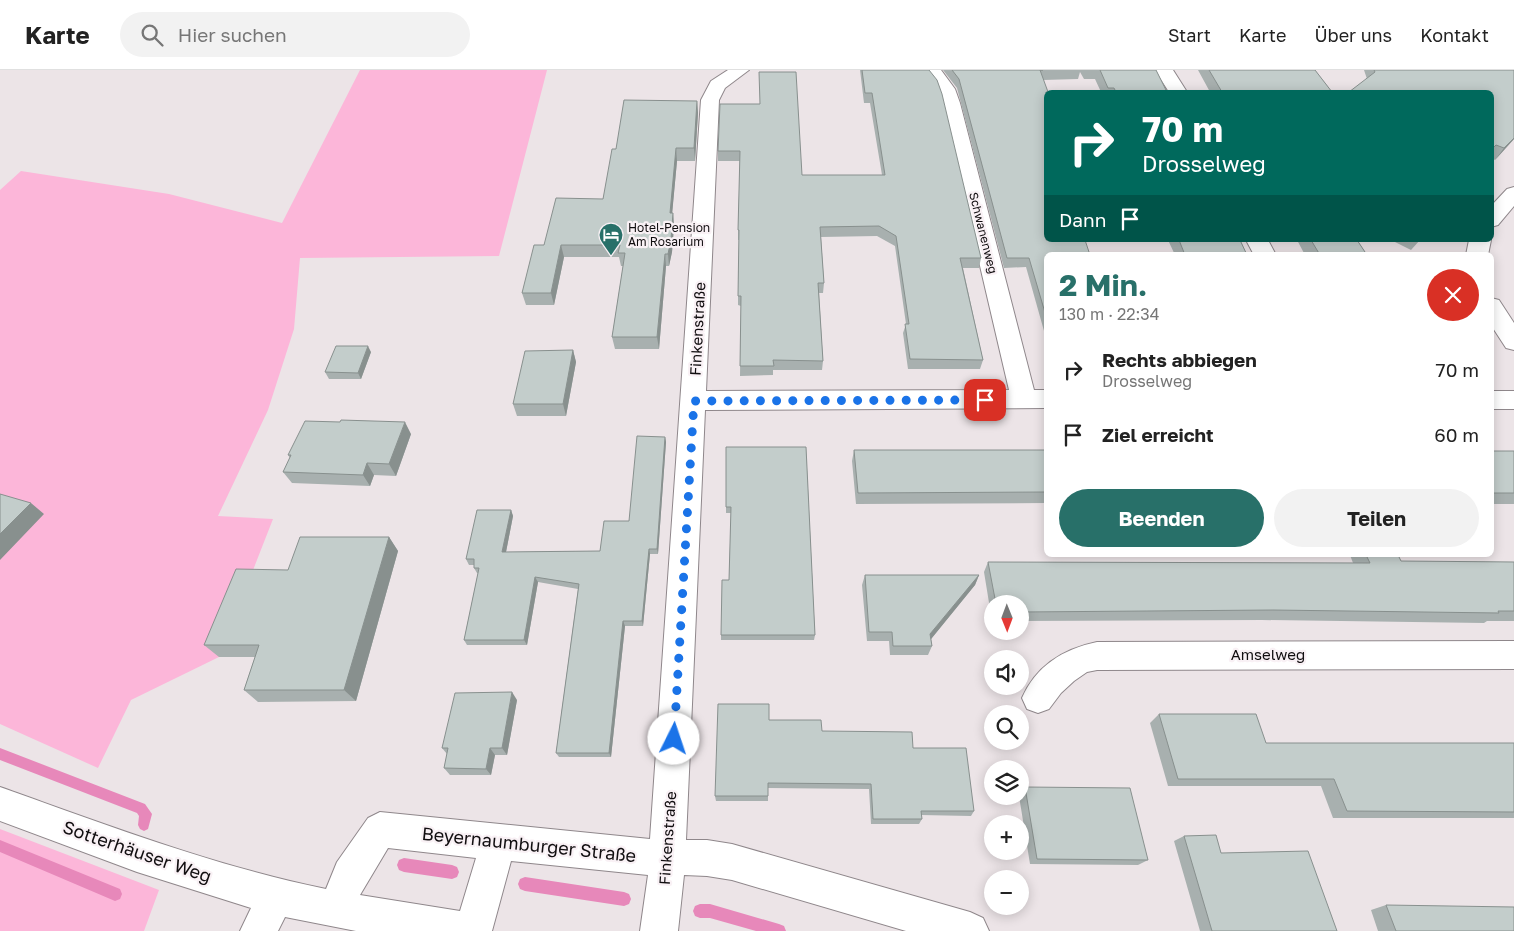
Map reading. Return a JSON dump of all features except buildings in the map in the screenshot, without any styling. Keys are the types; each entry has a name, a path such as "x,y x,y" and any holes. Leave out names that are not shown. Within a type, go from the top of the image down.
{"street":[{"name":"Finkenstraße","path":"659,931 663,910 667,859 710,100 713,90 719,83 740,70"},
{"name":"Schwanenweg","path":"932,70 946,90 951,103 1035,399"},
{"path":"1164,70 1177,90"},
{"path":"1494,216 1514,193"},
{"path":"1494,311 1514,342"},
{"path":"694,401 1035,399"},
{"path":"1494,400 1514,400"},
{"name":"Amselweg","path":"1038,698 1049,682 1062,670 1083,659 1097,656 1514,655"},
{"name":"Sotterhäuser Weg","path":"0,804 146,857 276,896"},
{"name":"Beyernaumburger Straße","path":"336,908 350,875 380,830 667,859 695,858 732,862 970,931"},
{"path":"259,931 276,896 471,931 498,843"}],"shaded area":[{"path":"360,70 547,70 499,256 300,258 294,329 268,410 218,516 273,519 219,657 131,700 98,768 0,724 0,190 21,171 169,194 282,223"},
{"path":"0,829 159,890 144,931 0,931"}],"waterway":[{"path":"0,754 141,808 146,814 144,825"},
{"path":"0,846 115,894"},
{"path":"404,865 452,872"},
{"path":"525,884 624,899"},
{"path":"700,911 710,911 779,931"}],"place":[{"name":"Hotel-Pension Am Rosarium","path":"611,256"}],"route":[{"path":"674,739 694,401 985,400"}]}
